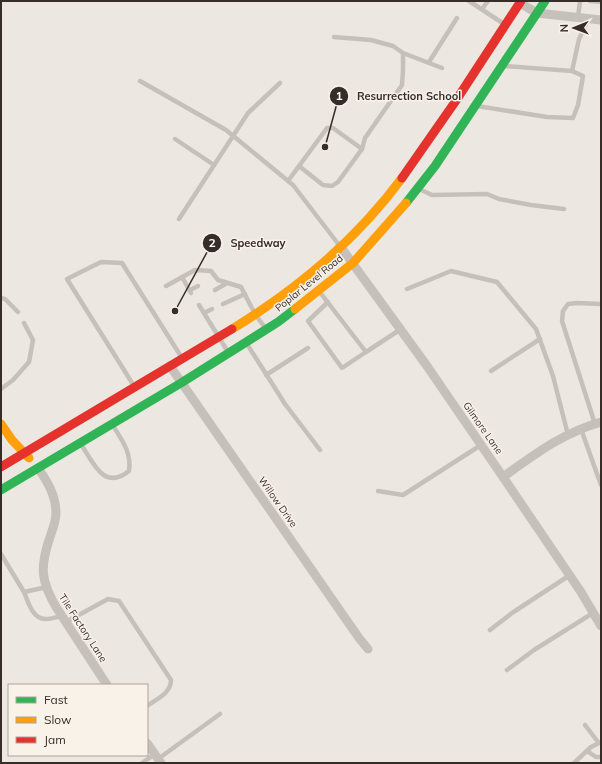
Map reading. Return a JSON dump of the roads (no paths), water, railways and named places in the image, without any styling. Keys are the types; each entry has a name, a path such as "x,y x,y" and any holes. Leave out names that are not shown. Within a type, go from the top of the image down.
{"main road":[{"name":"Poplar Level Road","path":"1,490 246,343 278,322 353,262 404,206 435,166 545,1"},
{"name":"Poplar Level Road","path":"1,467 255,314 274,302 307,276 373,213 398,184 427,144 520,2"},
{"path":"1,424 12,440 38,468"}],"street":[{"path":"520,2 538,13 601,20"},
{"name":"Gilmore Lane","path":"340,246 401,329 503,477 570,575 601,626"},
{"name":"Willow Drive","path":"170,366 368,649"},
{"path":"503,477 531,457 568,435 598,423"},
{"name":"Tile Factory Lane","path":"38,468 48,482 56,511 54,527 43,563 44,580 50,597 106,684"},
{"path":"148,744 158,759"}],"lane":[{"path":"469,1 506,24"},
{"path":"482,9 488,1"},
{"path":"578,17 580,1"},
{"path":"590,1 601,2"},
{"path":"429,62 457,18"},
{"path":"572,71 579,39 590,18"},
{"path":"334,38 371,40 393,46 403,53 442,68"},
{"path":"299,166 323,185 332,186 338,182 362,149 365,138 402,85 403,53"},
{"path":"476,105 547,117 573,118 578,105 583,76 572,71 502,66"},
{"path":"140,81 226,130 293,184 340,246"},
{"path":"179,220 248,113 280,83"},
{"path":"288,181 327,128 333,128 362,149"},
{"path":"175,139 214,165"},
{"path":"418,188 432,195 487,194 499,199 564,209"},
{"path":"135,387 67,279 101,262 122,263 182,359"},
{"path":"166,286 194,270 211,270 218,280 242,287 255,314 266,330"},
{"path":"407,289 451,271 497,282 536,329 553,376 568,435"},
{"path":"209,279 215,276"},
{"path":"182,277 191,291 198,286"},
{"path":"215,290 227,283"},
{"path":"319,290 366,352"},
{"path":"223,304 245,294"},
{"path":"1,298 5,299 18,312"},
{"path":"328,302 308,322 342,368 401,329"},
{"path":"598,423 562,321 563,311 568,304 601,304"},
{"path":"198,305 229,353"},
{"path":"204,313 212,309"},
{"path":"1,389 13,380 29,362 33,340 24,323"},
{"path":"491,371 540,338"},
{"path":"246,343 285,404 320,450"},
{"path":"266,375 308,348"},
{"path":"80,442 99,471 109,478 123,476 129,470 130,457 124,443 112,424"},
{"path":"581,429 601,485"},
{"path":"378,491 403,495 481,445"},
{"path":"1,554 24,592 31,608 40,619 64,619 108,599 119,601 171,680 171,686 168,691 148,705"},
{"path":"490,630 512,613 570,575"},
{"path":"24,592 47,588"},
{"path":"507,670 534,650 593,614"},
{"path":"142,763 158,759 220,714"},
{"path":"574,763 587,752 591,746 600,742 585,725"},
{"path":"587,752 596,757 601,757"}],"place":[{"name":"Resurrection School","path":"325,147"},
{"name":"Speedway","path":"175,311"}]}
